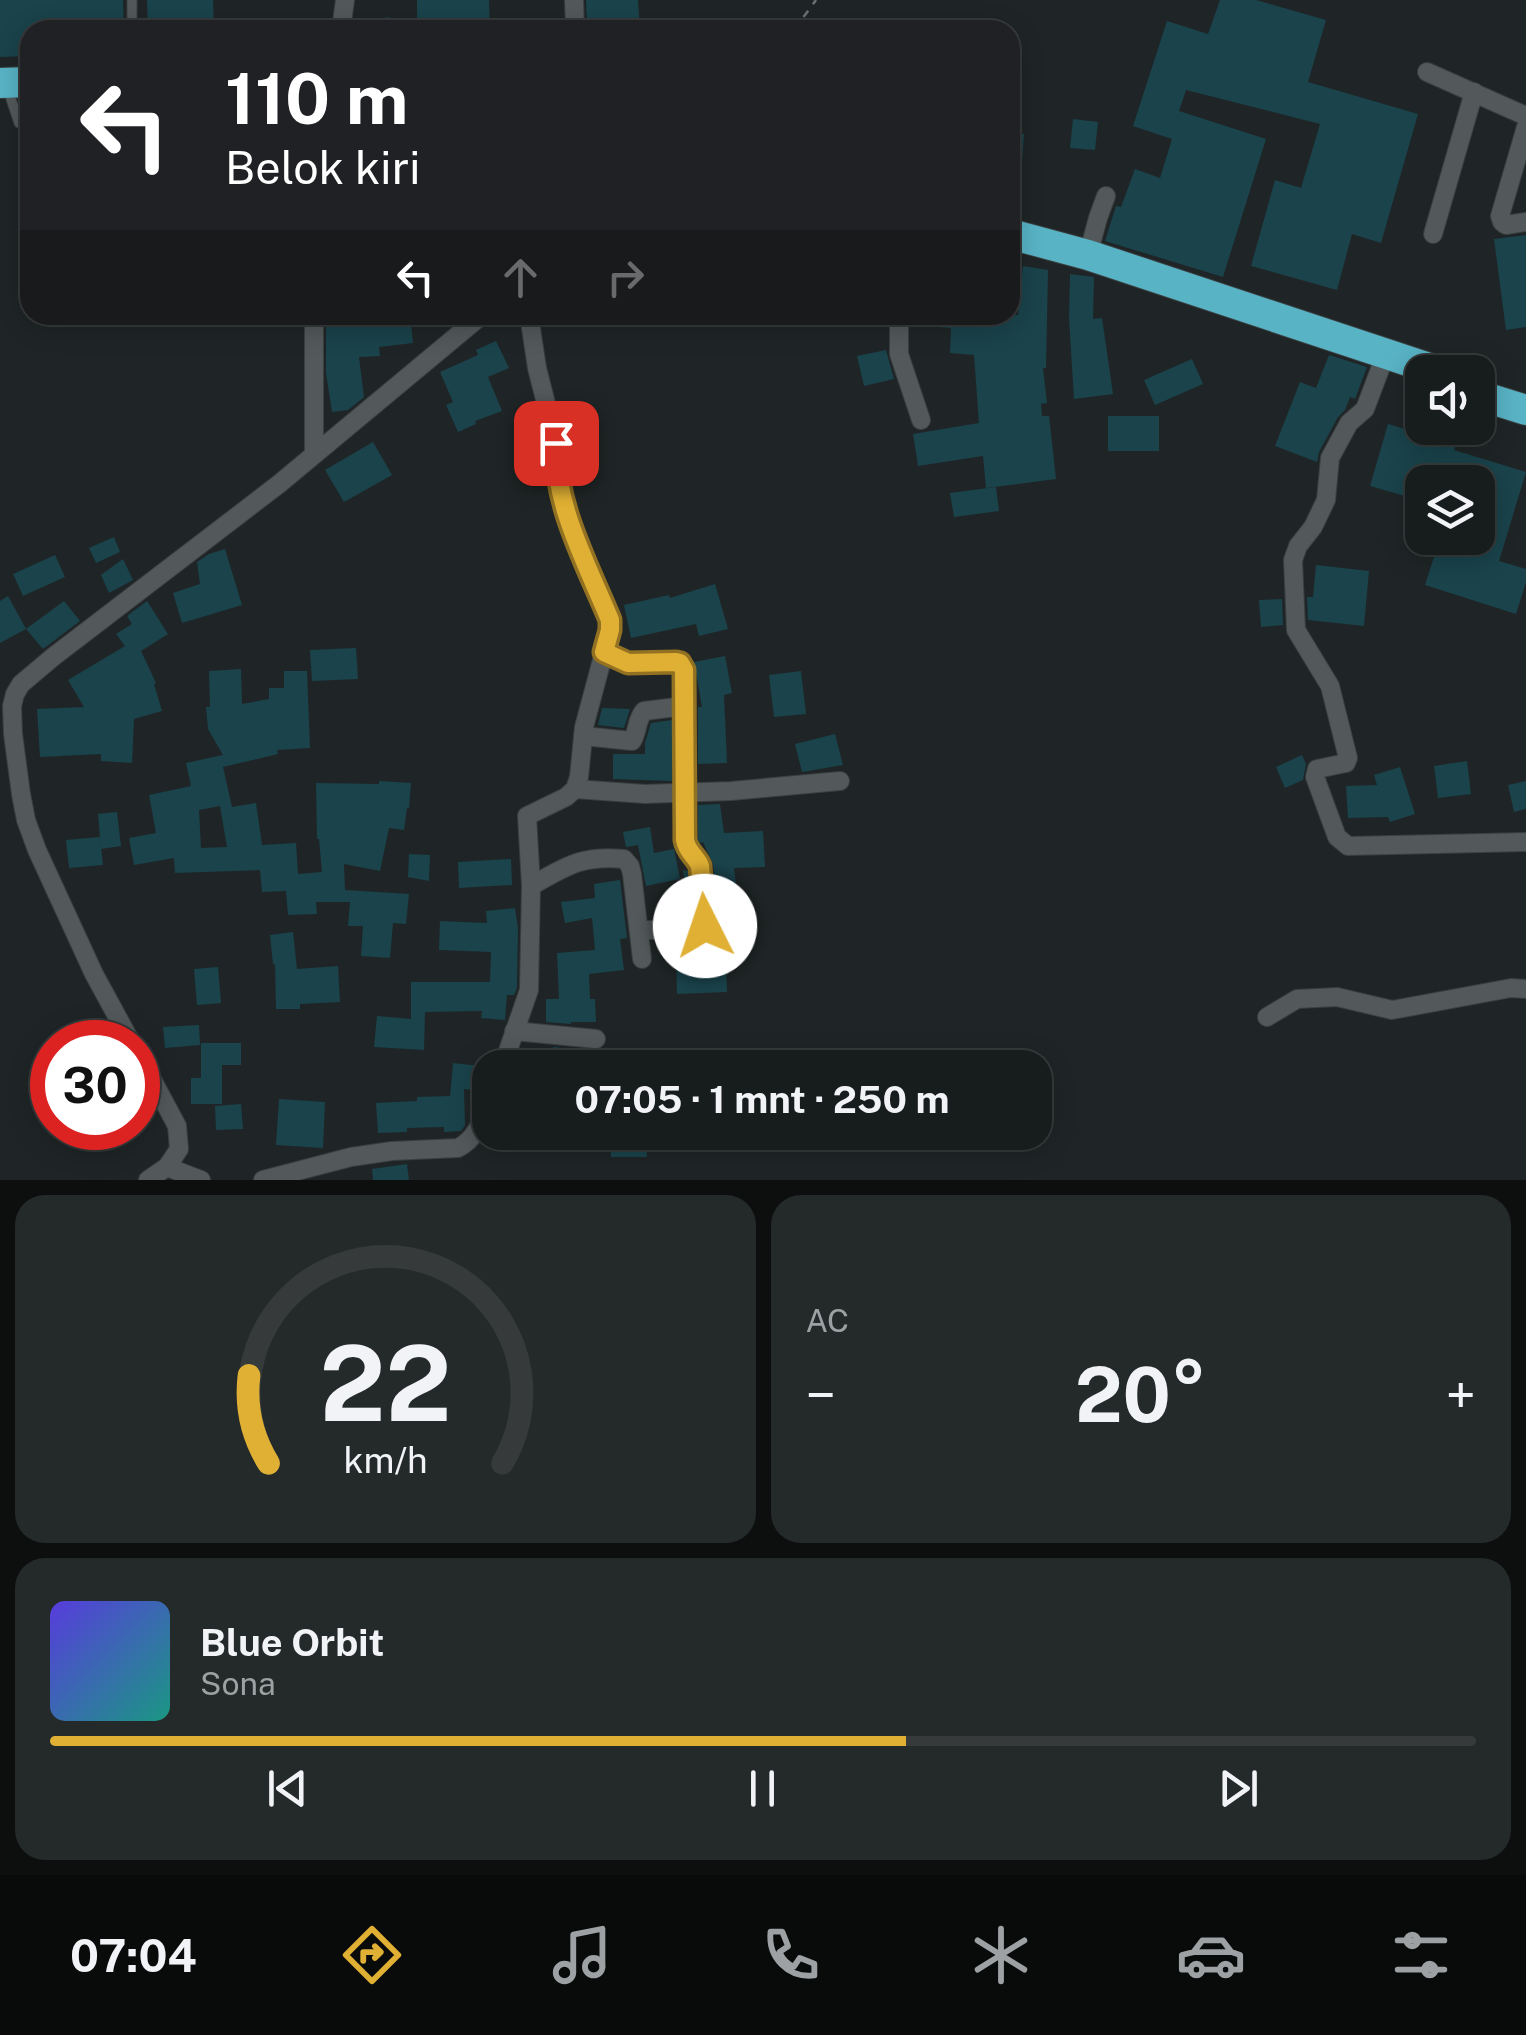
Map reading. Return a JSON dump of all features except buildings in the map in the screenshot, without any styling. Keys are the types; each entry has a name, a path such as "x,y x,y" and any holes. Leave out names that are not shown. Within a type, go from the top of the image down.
{"highway":[{"path":"1020,237 1088,255 1405,369"},
{"path":"1020,251 1405,364"},
{"path":"1495,389 1526,398"},
{"path":"1495,400 1526,410"}],"street":[{"path":"1427,72 1526,116"},
{"path":"1432,234 1474,92"},
{"path":"1526,127 1521,158 1500,216 1506,224 1526,222"},
{"path":"1088,255 1106,196"},
{"path":"314,325 314,454"},
{"path":"119,1020 94,974 26,820 7,687 21,684 314,454 470,325"},
{"path":"508,1050 530,990 527,816 574,790 583,736 610,630 610,620 562,494 556,443 532,325"},
{"path":"898,325 899,354 921,420"},
{"path":"1384,359 1365,409 1349,422 1330,458 1326,500 1298,546 1294,560 1296,630 1330,686 1348,758 1346,763 1317,769 1316,777 1337,837 1348,846 1526,842"},
{"path":"604,652 628,663 680,663 684,670 685,840 688,852 700,866 705,926 700,930 638,930"},
{"path":"583,736 632,742 644,710 686,706"},
{"path":"574,790 645,794 731,792 840,780"},
{"path":"531,886 584,859 624,859 632,874 642,960"},
{"path":"1268,1017 1298,999 1337,997 1392,1010 1512,988 1526,989"},
{"path":"514,1031 596,1039"},
{"path":"148,1180 167,1167 180,1149 176,1126 160,1095"},
{"path":"263,1180 392,1150 458,1148 472,1136"},
{"path":"167,1167 201,1180"}],"lane":[{"path":"12,77 20,123"}],"route":[{"path":"556,443 558,480 570,521 610,620 604,652 628,663 676,662 683,666 685,840 688,852 700,866 705,926"}]}
